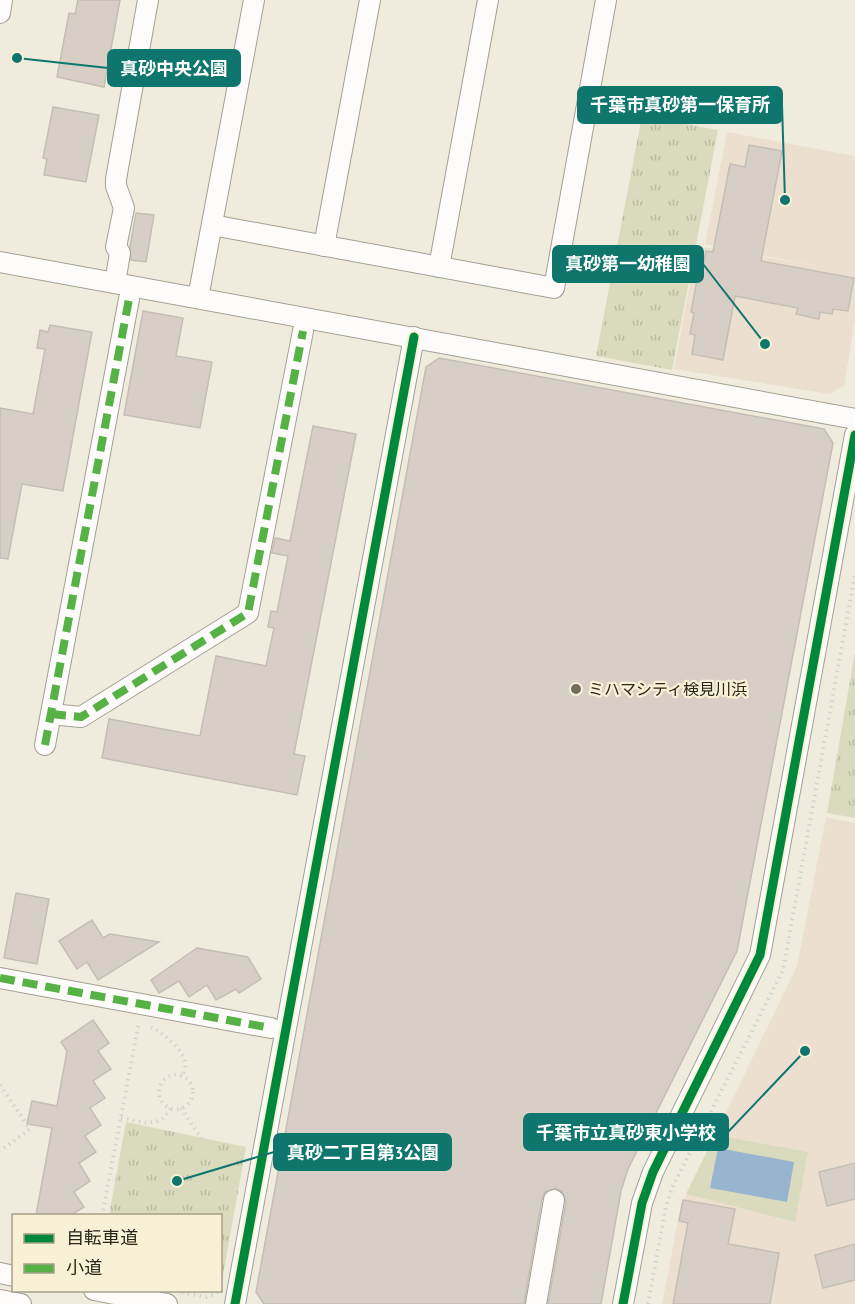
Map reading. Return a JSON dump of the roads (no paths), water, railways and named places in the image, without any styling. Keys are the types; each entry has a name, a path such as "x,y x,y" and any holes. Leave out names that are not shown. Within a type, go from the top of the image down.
{"street":[{"path":"0,13 2,0"},
{"path":"115,283 120,253 117,247 124,208 116,186 116,178 148,0"},
{"path":"198,298 254,0"},
{"path":"324,246 370,0"},
{"path":"439,267 488,0"},
{"path":"212,225 554,288 606,0"},
{"path":"0,261 855,418"},
{"path":"45,745 129,299"},
{"path":"51,714 81,717 248,613 303,331"},
{"path":"235,1304 414,337"},
{"path":"623,1304 642,1203 652,1172 760,955 855,435"},
{"path":"0,978 271,1028"},
{"path":"536,1304 554,1200"},
{"path":"104,1292 167,1304"},
{"path":"0,1300 21,1304"}],"water":[{"path":"718,1148 794,1162 787,1202 710,1188"}],"place":[{"name":"真砂中央公園","path":"17,58"},
{"name":"千葉市真砂第一保育所","path":"785,200"},
{"name":"真砂第一幼稚園","path":"765,344"},
{"name":"ミハマシティ検見川浜","path":"576,689"},
{"name":"千葉市立真砂東小学校","path":"805,1051"},
{"name":"真砂二丁目第3公園","path":"177,1181"}]}
